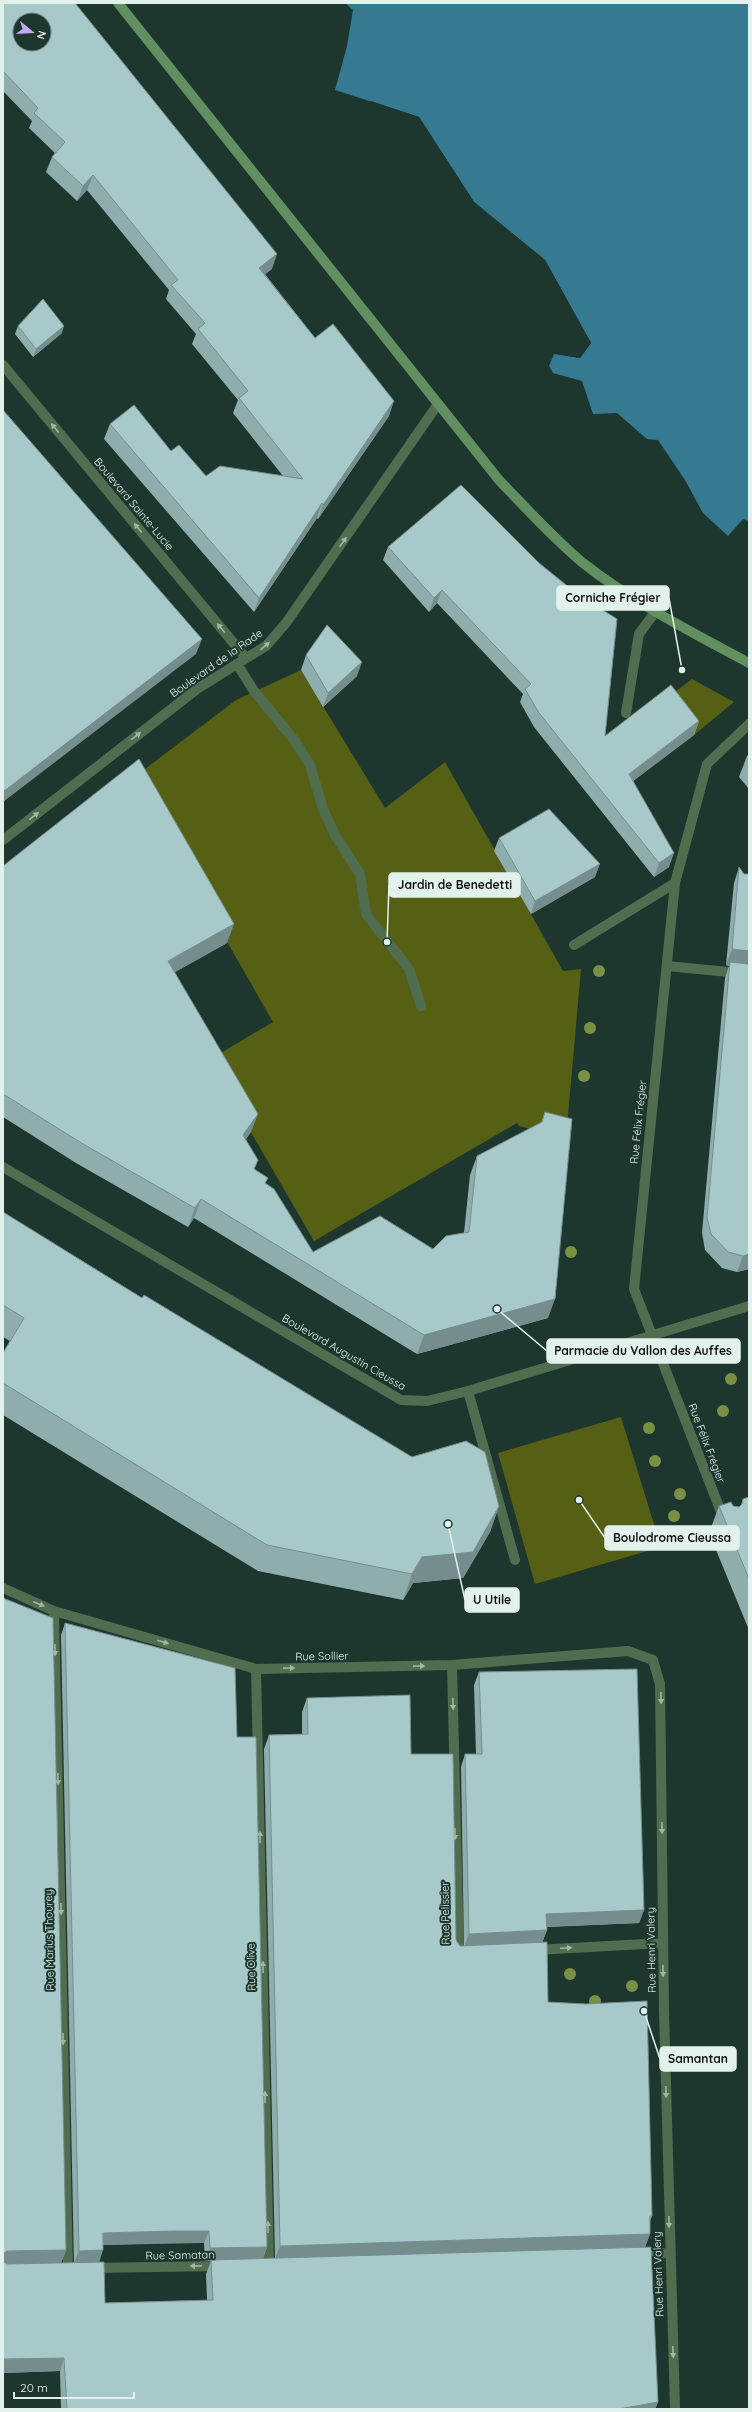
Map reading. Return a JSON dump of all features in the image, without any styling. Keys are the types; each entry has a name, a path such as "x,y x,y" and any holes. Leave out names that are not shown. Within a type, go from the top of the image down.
{"main road":[{"path":"118,3 499,480 533,517 583,563 655,612 749,663"}],"street":[{"name":"Boulevard Sainte-Lucie","path":"3,365 246,658"},
{"name":"Boulevard de la Rade","path":"3,840 197,689 266,646 286,623 438,404"},
{"path":"626,713 639,634 655,612"},
{"path":"237,664 254,691 295,741 310,765 323,809 335,835 360,874 366,914 409,968 420,1006"},
{"name":"Rue Félix Frégier","path":"727,1528 634,1289 675,884 707,764 749,724"},
{"path":"574,945 675,884"},
{"path":"667,966 749,974"},
{"name":"Boulevard Augustin Cieussa","path":"3,1167 401,1400 427,1401 468,1391 749,1306"},
{"path":"468,1391 515,1560"},
{"name":"Rue Sollier","path":"3,1588 54,1610 256,1669 452,1665 628,1651 653,1660"},
{"name":"Rue Marius Thourey","path":"54,1610 76,2268"},
{"name":"Rue Henri Valery","path":"653,1660 660,1684 669,2253 675,2409"},
{"name":"Rue Pelissier","path":"452,1665 458,1954 473,1953"},
{"name":"Rue Olive","path":"256,1669 269,2265"},
{"path":"521,1950 663,1943"},
{"path":"630,2254 669,2253"},
{"name":"Rue Samatan","path":"54,2269 230,2266"}],"green space":[{"path":"301,670 385,808 445,762 563,971 581,969 566,1138 519,1126 517,1123 314,1241 209,1060 273,1022 133,778 236,700"},
{"path":"692,679 734,702 694,735 666,699"},
{"path":"621,1417 661,1547 535,1584 498,1453"}],"water":[{"path":"345,3 749,3 749,521 743,519 728,536 703,513 685,480 658,440 647,439 617,413 593,414 582,381 553,373 549,366 554,354 580,358 591,343 545,260 474,202 419,117 335,90 347,46 353,10"}],"pier":[{"path":"371,101 419,117 474,202 545,260 591,343 580,358 552,353 579,356 589,343 544,262 472,203 418,118 369,103"}],"building":[{"path":"3,3 75,3 277,254 259,268 315,338 333,324 394,401 323,505 322,503 259,598 110,424 134,405 171,451 179,445 206,476 220,466 303,479 239,398 248,391 198,329 205,323 171,285 178,280 93,175 83,186 52,157 65,142 34,113 38,108 3,71"},
{"path":"43,299 64,326 36,349 18,326"},
{"path":"3,410 202,639 3,792"},
{"path":"461,485 539,563 576,593 617,619 605,736 671,685 699,721 629,774 674,853 659,863 539,713 525,689 531,684 442,590 434,598 388,547"},
{"path":"327,625 362,662 328,693 306,655"},
{"path":"139,759 234,924 168,961 258,1114 243,1135 258,1160 254,1169 268,1178 265,1183 274,1189 313,1252 380,1216 433,1249 446,1236 469,1232 477,1156 542,1122 545,1112 572,1119 555,1299 424,1335 201,1199 195,1208 83,1144 3,1094 3,866"},
{"path":"549,809 600,864 535,901 499,838"},
{"path":"739,867 744,874 749,874 749,951 732,949"},
{"path":"730,962 749,964 749,1254 743,1256 728,1252 711,1234 707,1217"},
{"path":"3,1212 142,1298 144,1295 412,1457 466,1441 485,1452 499,1506 473,1552 422,1557 412,1574 267,1545 3,1383 3,1353 24,1318 3,1305"},
{"path":"749,1497 749,1579 719,1506 731,1502 733,1506 739,1507 742,1504 743,1499"},
{"path":"3,1598 53,1618 66,2250 7,2251 3,2254"},
{"path":"65,1623 235,1668 237,1737 256,1737 267,2247 210,2248 209,2231 174,2231 103,2233 103,2250 79,2251"},
{"path":"637,1669 644,1910 546,1914 547,1930 469,1934 465,1754 482,1754 479,1672"},
{"path":"410,1695 411,1754 453,1754 456,1940 460,1946 547,1942 548,2002 586,2004 647,2001 652,2216 650,2216 650,2234 280,2246 269,1735 308,1734 307,1698"},
{"path":"651,2247 658,2402 619,2409 67,2409 64,2358 3,2359 3,2262 8,2264 104,2262 105,2303 213,2300 211,2260"}],"place":[{"name":"Corniche Frégier","path":"682,670"},
{"name":"Jardin de Benedetti","path":"387,942"},
{"name":"Parmacie du Vallon des Auffes","path":"497,1309"},
{"name":"Boulodrome Cieussa","path":"579,1500"},
{"name":"U Utile","path":"448,1524"},
{"name":"Samantan","path":"644,2011"}]}
